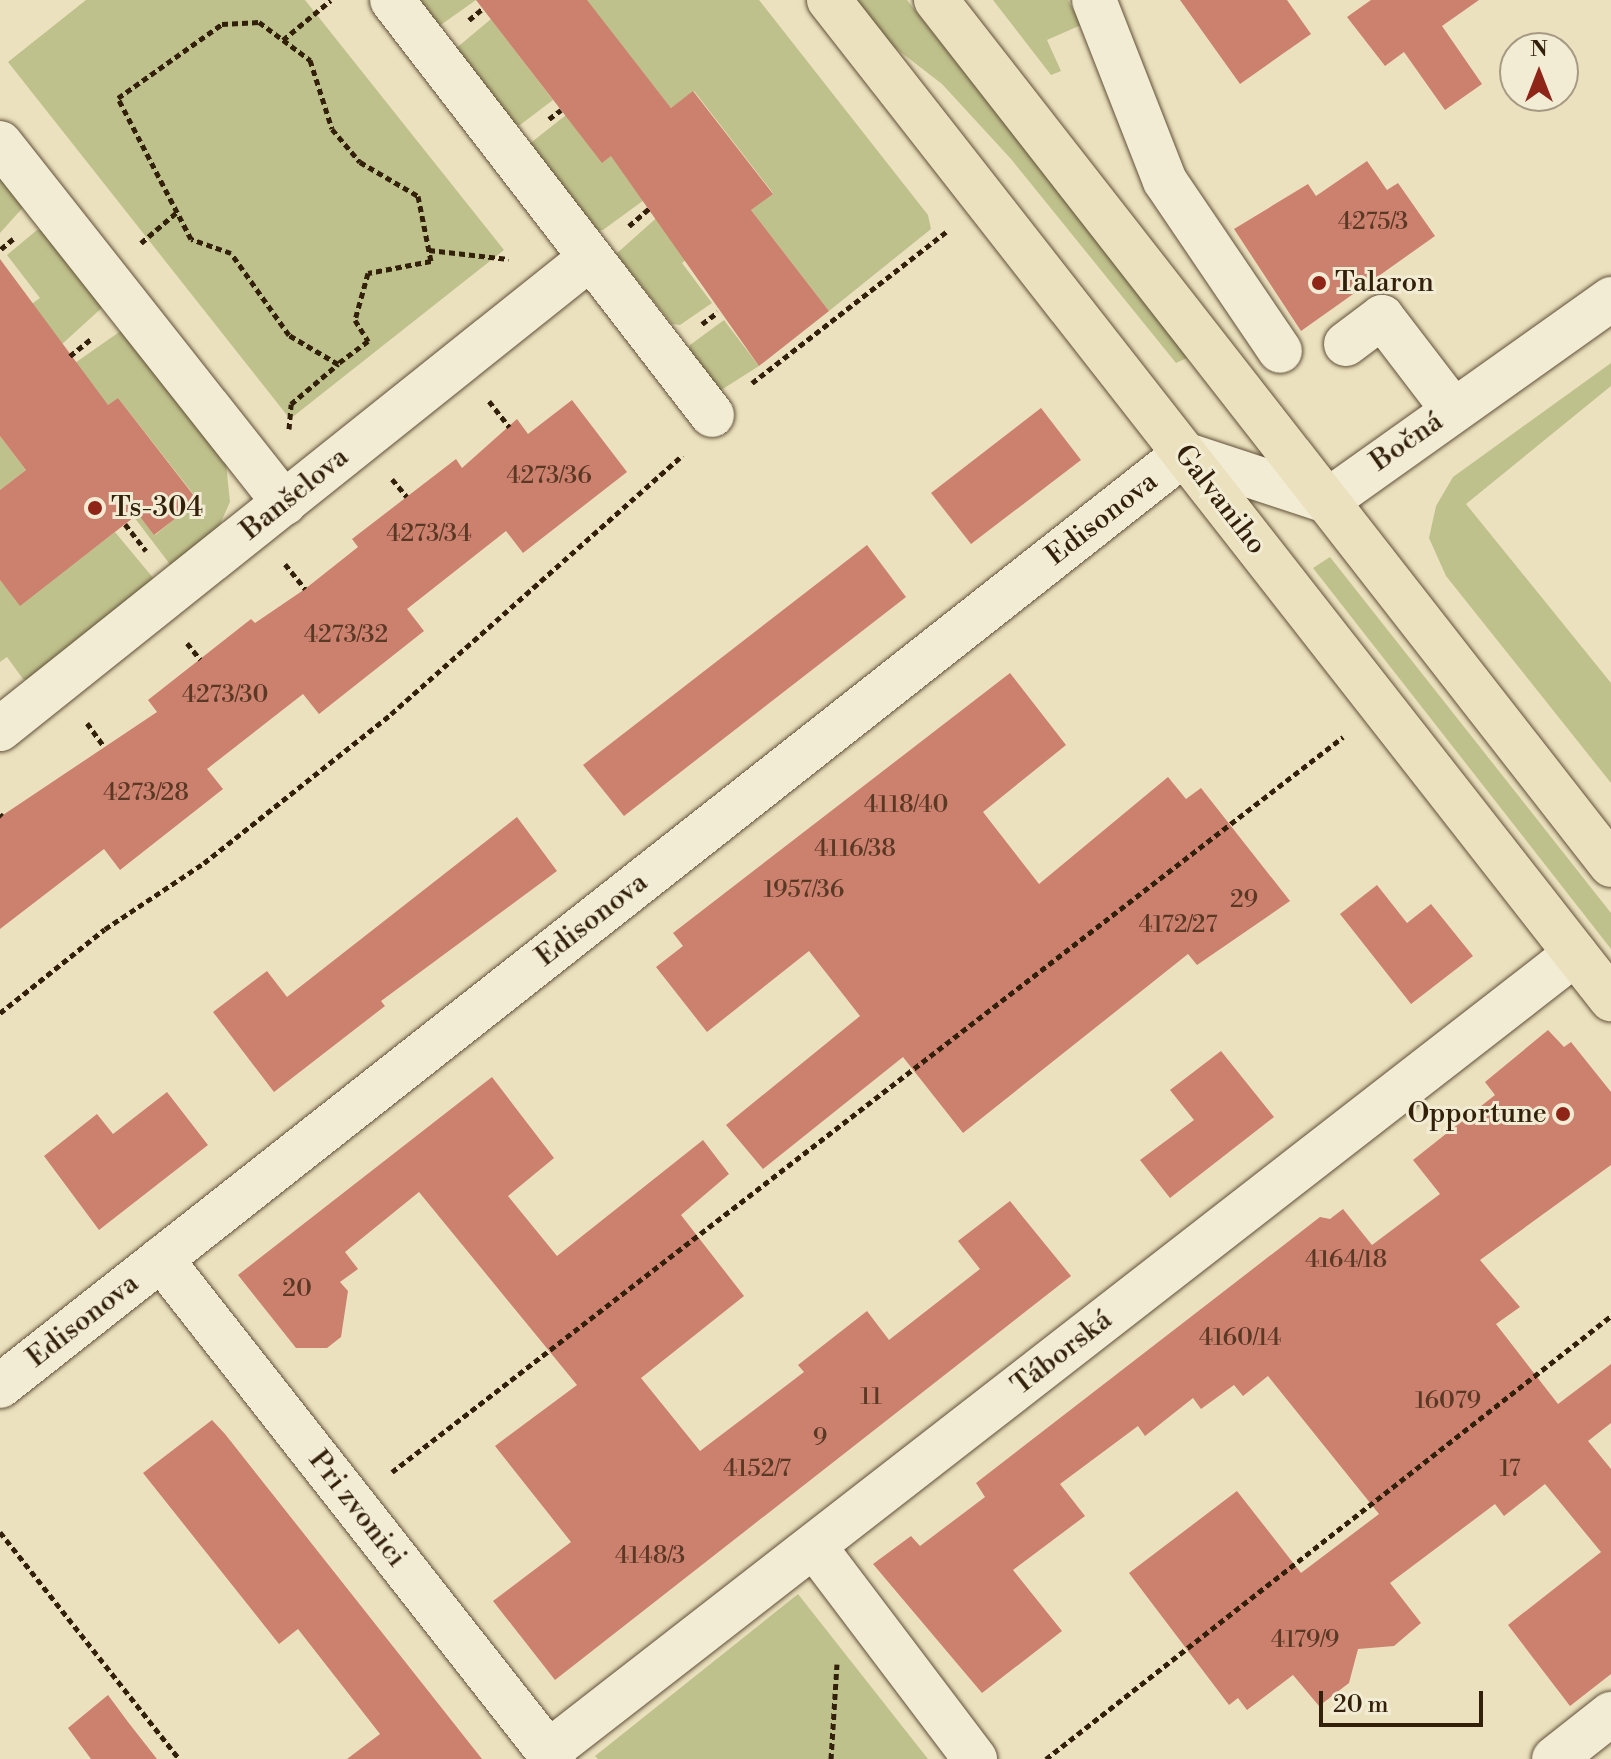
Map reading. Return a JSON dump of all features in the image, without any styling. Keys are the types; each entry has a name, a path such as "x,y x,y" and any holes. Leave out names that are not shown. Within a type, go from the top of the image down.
{"main road":[{"name":"Galvaniho","path":"829,0 1611,999"},
{"path":"936,0 1611,865"}],"street":[{"path":"392,0 712,415"},
{"path":"1094,0 1165,181 1280,351"},
{"path":"0,143 284,503"},
{"name":"Banšelova","path":"0,729 589,259"},
{"name":"Bočná","path":"1327,501 1611,299"},
{"path":"1346,344 1382,317 1453,410"},
{"path":"1184,454 1327,501"},
{"name":"Edisonova","path":"0,1386 1184,454"},
{"name":"Táborská","path":"551,1756 814,1546 1575,954"},
{"name":"Pri zvonici","path":"161,1259 551,1756"},
{"path":"814,1546 975,1759"},
{"path":"1554,1759 1611,1714"}],"path":[{"path":"283,40 331,0"},
{"path":"259,22 283,40 310,60 332,129 360,162 418,196 431,261 368,273 355,320 368,341 338,364 289,335 231,253 191,239 118,98 222,24 259,22"},
{"path":"0,1013 105,929 204,863 391,714 697,443 712,415 950,229"},
{"path":"353,1504 1382,706"},
{"path":"1046,1759 1611,1316"},
{"path":"0,1532 179,1759"},
{"path":"831,1759 842,1584"}],"green space":[{"path":"86,0 305,0 504,250 290,419 8,62"},
{"path":"412,0 476,0 435,29"},
{"path":"586,0 759,0 928,215 931,229 829,311 751,210 773,193 694,91 671,108"},
{"path":"854,0 907,0 1189,357 1176,363 1011,159 942,84 885,40"},
{"path":"993,0 1068,0 1081,25 1047,40 1061,71 1051,75"},
{"path":"491,19 553,100 520,125 512,125 454,50"},
{"path":"566,115 603,162 625,145 644,200 603,230 596,231 528,145"},
{"path":"0,169 27,203 0,233"},
{"path":"671,205 704,246 682,263 712,303 680,325 672,324 616,254"},
{"path":"37,230 49,230 106,304 49,356 17,314 40,298 7,255"},
{"path":"724,320 759,366 718,392 688,353 690,345"},
{"path":"125,328 226,464 230,502 216,533 172,567 134,517 138,514 155,535 198,500 118,398 94,416 62,372"},
{"path":"1611,363 1611,386 1466,504 1611,683 1611,783 1446,576 1429,538 1436,506 1453,477"},
{"path":"0,436 26,470 0,490"},
{"path":"115,532 154,579 33,681 23,679 7,657 0,662 0,580 20,605"},
{"path":"1330,557 1611,913 1611,949 1313,568"},
{"path":"798,1594 928,1759 598,1759 595,1756"}],"building":[{"path":"476,0 587,0 671,108 693,91 773,194 751,210 829,311 759,366 611,156 602,163"},
{"path":"1180,0 1287,0 1311,34 1240,84"},
{"path":"1371,0 1479,0 1442,26 1482,84 1445,110 1404,52 1385,66 1347,17"},
{"path":"1367,161 1387,190 1398,183 1435,236 1301,331 1234,229 1308,184 1316,196"},
{"name":"Ts-304","path":"0,259 108,405 118,398 198,501 154,535 138,514 20,606 0,580 0,490 26,470 0,436"},
{"path":"572,400 627,472 523,553 506,531 407,609 424,631 319,714 303,694 207,769 223,789 120,870 104,849 0,929 0,817 157,712 148,700 251,619 255,623 305,589 358,547 352,539 456,459 462,468 517,419 528,434"},
{"path":"1041,408 1081,460 971,544 931,493"},
{"path":"867,545 906,597 624,816 583,765"},
{"path":"1010,673 1066,745 983,812 1039,884 1168,777 1186,799 1201,788 1290,901 1197,965 1188,954 963,1133 903,1057 763,1169 726,1125 860,1016 809,951 707,1032 656,967 683,946 673,933"},
{"path":"517,817 557,871 381,1001 385,1006 274,1092 213,1012 267,971 287,997"},
{"path":"1377,885 1407,923 1431,904 1473,956 1411,1004 1340,914"},
{"path":"1548,1030 1564,1047 1571,1042 1611,1092 1611,1165 1480,1260 1520,1307 1496,1324 1558,1404 1611,1364 1611,1423 1588,1441 1611,1469 1611,1674 1570,1706 1508,1625 1601,1552 1545,1484 1504,1516 1495,1504 1390,1583 1421,1623 1394,1646 1358,1649 1349,1683 1319,1706 1293,1675 1247,1710 1238,1698 1229,1705 1129,1573 1237,1491 1301,1573 1379,1514 1268,1376 1243,1396 1234,1385 1201,1409 1193,1398 1145,1436 1138,1426 1060,1484 1085,1516 1013,1570 1062,1631 982,1693 873,1564 911,1536 920,1546 985,1497 976,1483 1320,1217 1330,1219 1343,1209 1372,1245 1440,1194 1413,1160 1495,1095 1485,1082"},
{"path":"1221,1051 1274,1117 1170,1198 1140,1160 1194,1120 1170,1090"},
{"path":"492,1077 554,1158 508,1196 557,1256 703,1140 729,1174 681,1215 744,1296 641,1378 700,1451 804,1372 798,1365 867,1311 889,1340 980,1269 958,1241 1010,1201 1071,1276 555,1680 493,1601 571,1542 495,1446 577,1385 419,1192 345,1252 358,1269 340,1282 348,1291 341,1337 327,1348 296,1348 238,1275"},
{"path":"167,1092 208,1145 99,1230 44,1156 97,1114 113,1134"},
{"path":"212,1420 482,1759 347,1759 380,1734 298,1629 279,1644 143,1473"},
{"path":"108,1695 157,1759 91,1759 68,1728"}],"place":[{"name":"Talaron","path":"1319,283"},
{"name":"Ts-304","path":"95,508"},
{"name":"Opportune","path":"1563,1114"}]}
